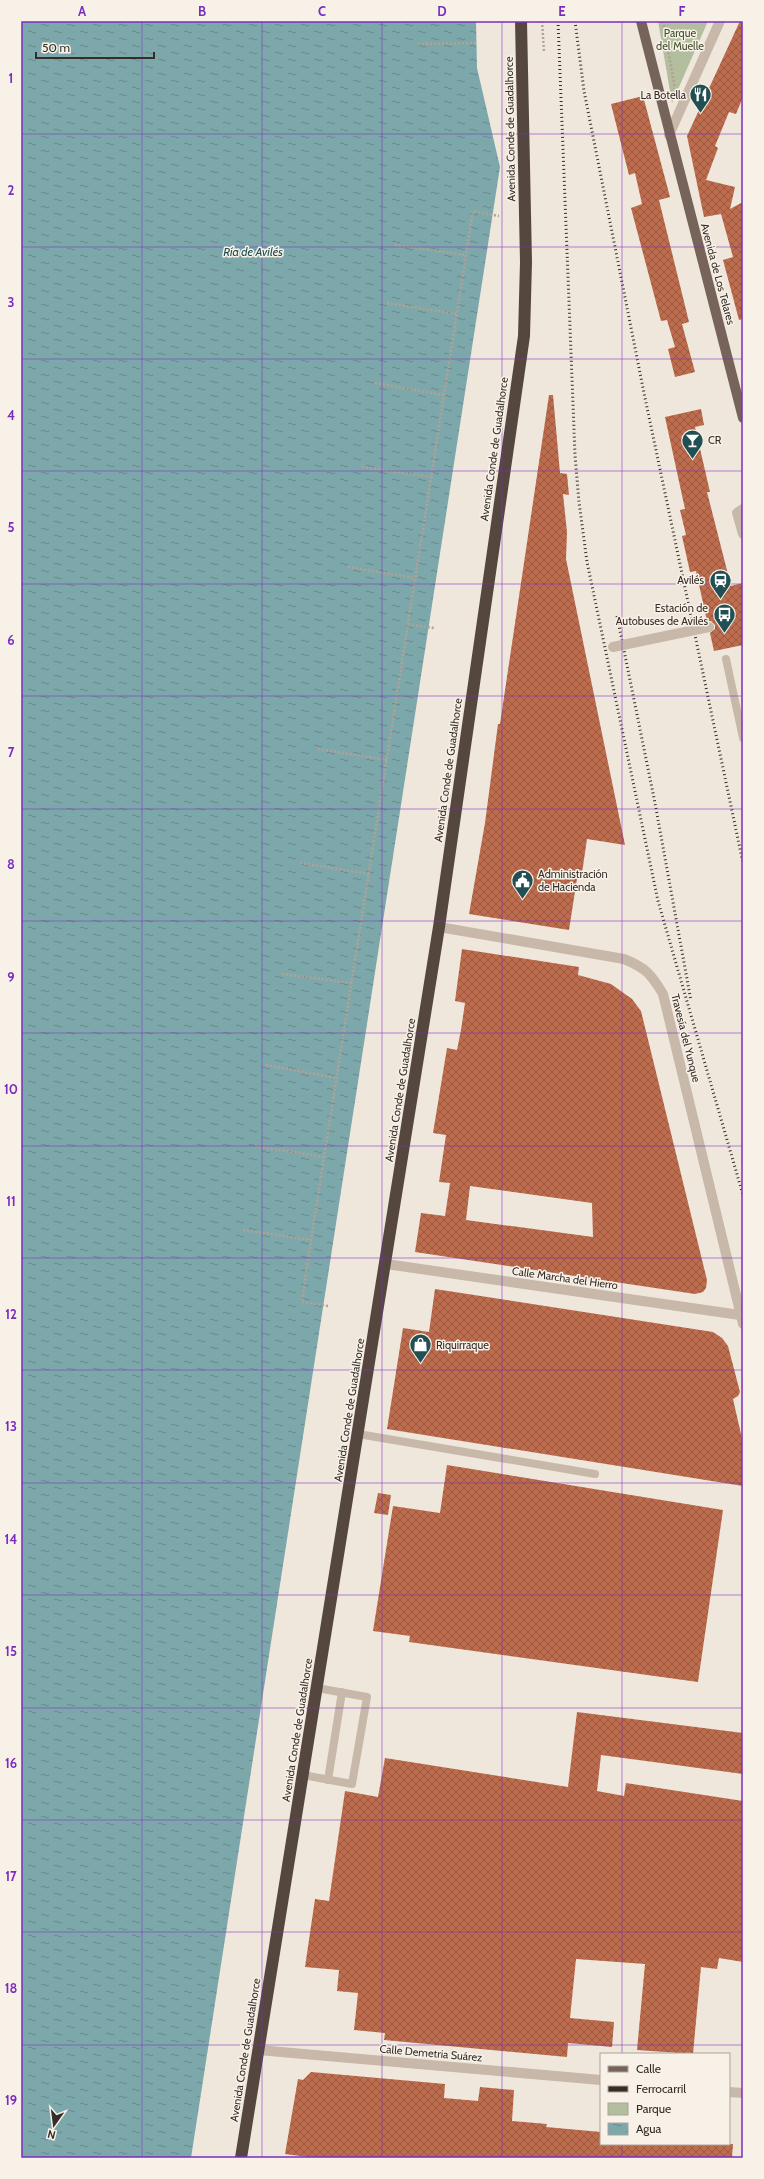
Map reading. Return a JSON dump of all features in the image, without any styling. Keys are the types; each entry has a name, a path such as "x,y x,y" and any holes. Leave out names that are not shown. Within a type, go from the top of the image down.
{"highway":[{"name":"Avenida Conde de Guadalhorce","path":"241,2158 439,927 524,336 526,262 521,21"}],"main road":[{"name":"Avenida de Los Telares","path":"641,21 669,135 743,418"}],"street":[{"path":"669,135 720,21"},
{"path":"743,509 737,513 743,534"},
{"path":"614,647 708,627"},
{"name":"Travesía del Yunque","path":"439,927 624,959 639,965 651,974 663,994 742,1320"},
{"name":"Calle Marcha del Hierro","path":"386,1264 742,1320"},
{"name":"Calle Demetria Suárez","path":"258,2050 600,2080"},
{"path":"730,2092 743,2093"}],"lane":[{"path":"726,659 743,738"},
{"path":"358,1434 596,1474"},
{"path":"303,1775 352,1784 367,1697 317,1688"},
{"path":"328,1780 342,1692"}],"path":[{"path":"542,21 544,52"},
{"path":"663,21 676,94"},
{"path":"418,44 476,43"},
{"path":"328,1306 302,1302 324,1157 473,211 499,216"},
{"path":"395,245 466,255"},
{"path":"387,303 457,314"},
{"path":"375,383 444,395"},
{"path":"362,467 431,477"},
{"path":"348,567 415,578"},
{"path":"408,624 434,628"},
{"path":"318,749 387,760"},
{"path":"300,862 369,874"},
{"path":"282,974 352,983"},
{"path":"266,1065 337,1078"},
{"path":"255,1146 324,1157"},
{"path":"243,1230 311,1240"}],"green space":[{"name":"Parque del Muelle","path":"658,21 708,21 672,103"}],"water":[{"name":"Ría de Avilés","path":"21,21 476,21 477,68 500,167 191,2158 21,2158"}],"building":[{"path":"740,21 743,21 743,97 736,114 729,112 715,146 718,148 706,180 735,187 730,209 743,202 743,319 739,320 723,260 733,257 721,214 704,217 687,136"},
{"path":"643,96 670,197 659,200 689,322 682,324 695,372 675,377 668,349 675,347 667,320 661,321 631,208 642,204 635,173 629,175 611,104"},
{"path":"549,395 553,395 560,473 567,474 569,495 563,494 567,532 566,559 625,845 587,839 582,873 578,872 569,930 469,914 485,823 498,724 500,724"},
{"path":"701,409 704,425 695,427 710,492 707,492 731,586 743,583 743,645 714,651 710,633 715,629 715,625 711,621 707,621 696,571 690,572 682,536 686,535 680,510 685,509 665,417"},
{"path":"462,949 579,967 578,975 611,984 632,999 641,1011 707,1280 706,1288 703,1292 695,1294 415,1252 421,1213 445,1216 450,1183 439,1182 446,1135 433,1133 447,1048 457,1050 461,1030 465,1003 455,1001","holes":["470,1186 592,1203 593,1237 466,1220"]},
{"path":"435,1289 713,1332 722,1338 728,1346 740,1392 738,1396 733,1399 743,1443 743,1486 387,1429 403,1328 429,1332"},
{"path":"447,1465 723,1510 698,1682 409,1642 410,1636 373,1631 393,1506 440,1513"},
{"path":"378,1493 391,1495 388,1515 374,1513"},
{"path":"577,1712 743,1733 743,1774 601,1755 597,1791 624,1796 626,1783 743,1801 743,1962 719,1958 717,1969 701,1967 693,2053 637,2050 645,1964 576,1959 570,2018 614,2022 612,2047 568,2043 567,2057 384,2040 385,2033 354,2030 358,1993 337,1991 339,1970 305,1967 315,1899 329,1901 345,1791 378,1797 385,1758 568,1787"},
{"path":"311,2072 445,2084 444,2098 478,2101 480,2087 514,2090 512,2121 547,2124 546,2127 600,2132 600,2145 733,2144 732,2158 316,2158 285,2154 298,2079 303,2080"}],"railway":[{"path":"558,21 575,455 579,502 587,562 658,901 743,1195"},
{"path":"575,21 584,91 645,398 743,863"},
{"path":"617,616 655,803 691,1001"}],"place":[{"name":"La Botella","path":"701,114"},
{"name":"CR","path":"693,460"},
{"name":"Avilés","path":"720,600"},
{"name":"Estación de Autobuses de Avilés","path":"724,634"},
{"name":"Administración de Hacienda","path":"522,900"},
{"name":"Riquirraque","path":"420,1364"}]}
